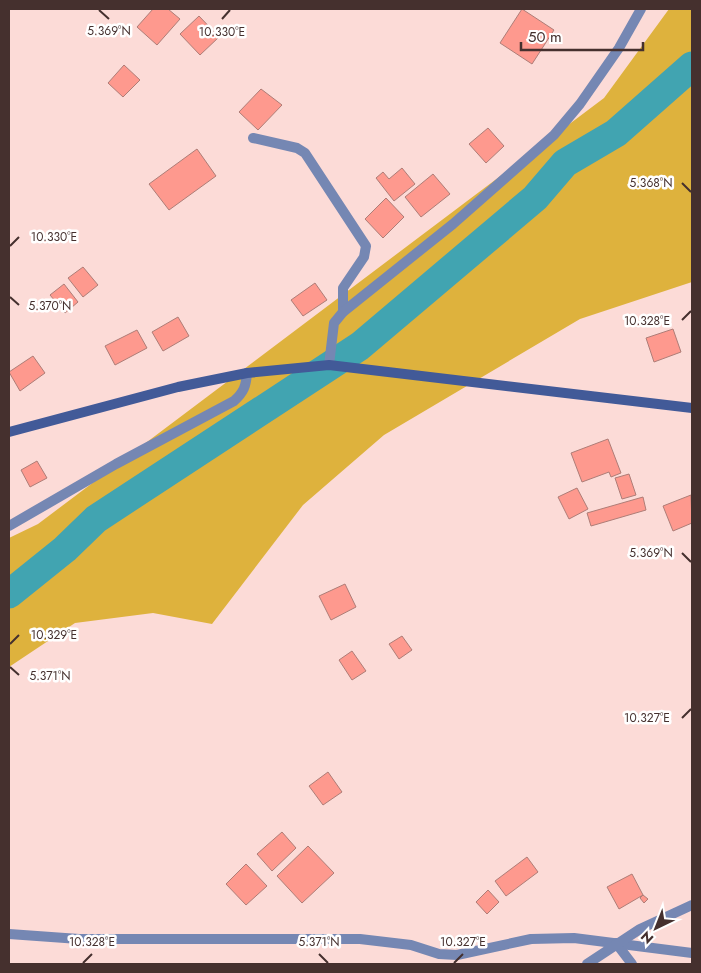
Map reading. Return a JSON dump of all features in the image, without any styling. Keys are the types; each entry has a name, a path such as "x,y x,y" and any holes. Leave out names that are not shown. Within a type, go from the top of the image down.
{"main road":[{"path":"9,432 178,387 247,373 328,365 692,408"}],"street":[{"path":"328,365 334,323 343,312 453,224 554,135 580,104 619,48 641,9"},
{"path":"253,138 297,148 305,153 366,246 364,257 343,288 343,312"},
{"path":"9,526 116,464 234,401 242,394 246,386 247,373"},
{"path":"587,964 616,943 640,929 692,905"},
{"path":"9,934 79,939 360,939 411,945 439,954 457,955 531,939 574,938 692,953"},
{"path":"616,943 632,964"}],"shaded area":[{"path":"669,9 692,9 692,282 580,319 384,435 303,505 212,624 153,613 75,623 9,667 9,538 38,524 604,98"}],"building":[{"path":"153,9 168,9 180,19 157,45 137,27"},
{"path":"522,9 554,30 532,64 500,43"},
{"path":"199,16 219,37 200,55 180,34"},
{"path":"124,65 140,80 123,97 108,83"},
{"path":"261,89 282,105 258,130 239,112"},
{"path":"488,128 504,146 486,163 469,144"},
{"path":"197,149 216,176 169,210 149,184"},
{"path":"402,168 415,184 394,201 376,178 383,172 389,179"},
{"path":"433,174 450,194 421,217 405,197"},
{"path":"386,198 404,217 383,238 365,219"},
{"path":"83,267 98,285 83,297 68,278"},
{"path":"315,283 327,300 303,316 291,300"},
{"path":"64,284 78,302 65,313 50,295"},
{"path":"178,317 189,336 163,351 152,332"},
{"path":"673,329 681,352 654,362 646,338"},
{"path":"137,330 147,348 115,365 105,346"},
{"path":"33,356 45,373 20,391 9,372"},
{"path":"608,439 621,473 611,477 609,472 582,482 571,453"},
{"path":"37,461 47,478 30,487 21,470"},
{"path":"629,474 636,495 622,499 615,478"},
{"path":"577,488 588,509 569,519 558,497"},
{"path":"691,495 692,523 673,531 663,506"},
{"path":"643,497 646,510 591,526 587,513"},
{"path":"345,584 356,607 331,620 319,596"},
{"path":"402,636 412,650 399,659 389,644"},
{"path":"352,651 366,671 352,680 339,660"},
{"path":"328,772 342,792 323,805 309,786"},
{"path":"282,832 296,848 272,871 257,854"},
{"path":"308,846 334,873 302,903 277,876"},
{"path":"527,857 538,872 506,896 495,881"},
{"path":"246,864 267,886 246,905 226,884"},
{"path":"632,874 643,895 619,909 607,887"},
{"path":"488,890 499,902 487,914 476,902"},
{"path":"643,895 648,899 644,903 640,898"}],"waterway":[{"path":"9,594 65,549 96,519 360,346 535,198 565,163 616,133 692,66"}]}
